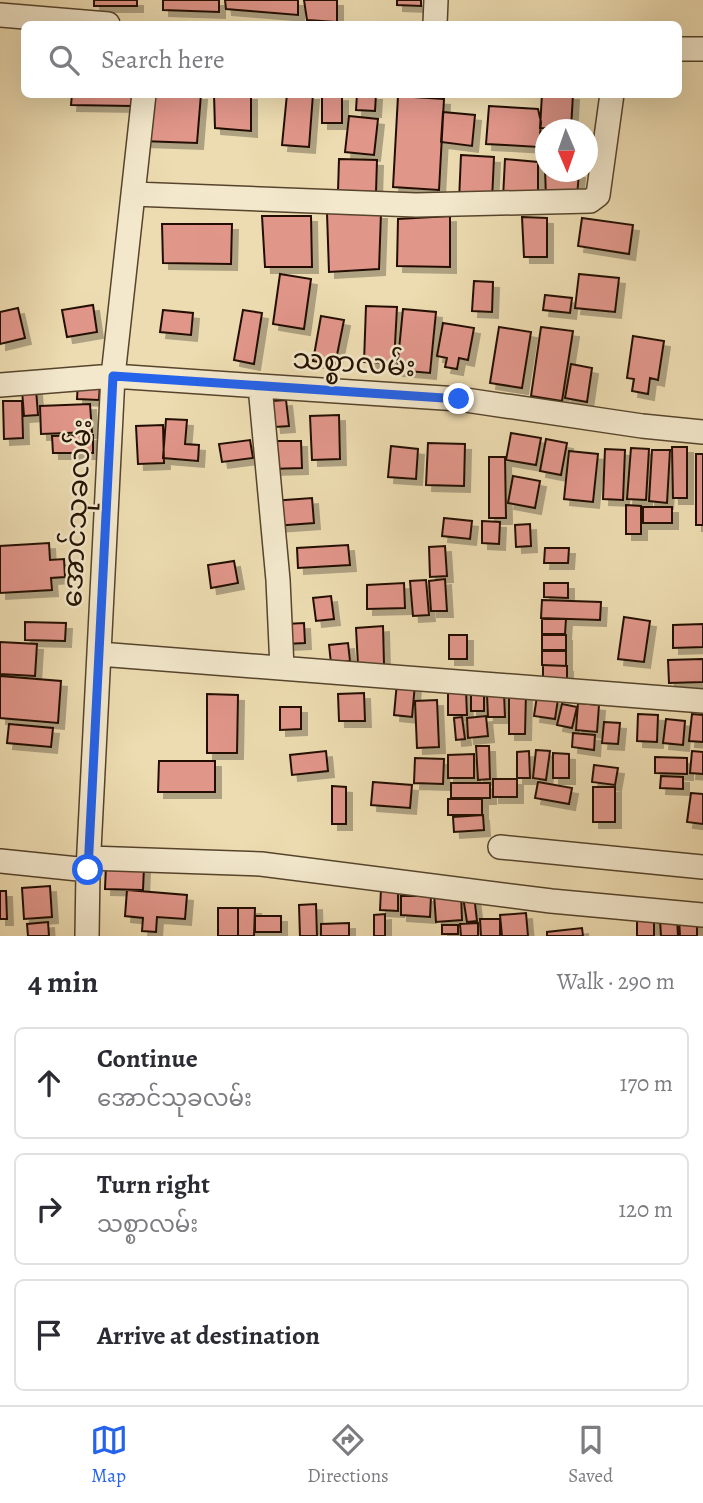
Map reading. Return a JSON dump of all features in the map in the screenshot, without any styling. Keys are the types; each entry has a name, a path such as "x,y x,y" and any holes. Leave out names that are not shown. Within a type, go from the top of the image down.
{"street":[{"path":"435,21 436,0"},
{"path":"0,15 72,21"},
{"path":"682,49 703,49"},
{"name":"အောင်သုခလမ်း","path":"87,936 88,864 113,376 144,98"},
{"path":"133,194 416,205 590,201 598,195 611,98"},
{"name":"သစ္စာလမ်း","path":"0,385 113,376 459,399 642,426 703,432"},
{"path":"260,386 278,580 282,668"},
{"path":"99,654 703,701"},
{"path":"500,847 703,867"},
{"path":"0,861 261,864 551,901 703,915"}],"building":[{"path":"94,0 137,0 137,6 94,6"},
{"path":"163,0 219,0 219,12 163,10"},
{"path":"225,0 298,0 298,15 226,9"},
{"path":"304,0 337,0 337,21 307,20"},
{"path":"397,0 421,0 421,6 397,5"},
{"path":"72,98 133,98 132,106 71,105"},
{"path":"146,98 201,98 197,143 141,141"},
{"path":"214,98 251,98 251,131 215,128"},
{"path":"287,98 313,98 309,147 282,145"},
{"path":"322,98 342,98 342,123 322,123"},
{"path":"357,98 376,98 375,111 356,110"},
{"path":"398,98 444,99 439,190 393,187"},
{"path":"542,98 573,98 572,119 541,119"},
{"path":"489,106 538,109 540,119 535,119 535,147 486,144"},
{"path":"443,112 475,115 472,146 441,142"},
{"path":"349,116 378,119 374,155 345,152"},
{"path":"461,155 494,157 492,200 459,201"},
{"path":"339,159 377,160 376,192 338,191"},
{"path":"505,159 535,162 538,199 503,198"},
{"path":"545,182 578,182 577,197 546,198"},
{"path":"327,213 381,213 379,269 329,272"},
{"path":"262,216 311,216 312,267 265,267"},
{"path":"450,216 450,267 397,266 398,219"},
{"path":"522,217 547,218 547,257 524,257"},
{"path":"582,218 633,225 629,254 578,246"},
{"path":"162,224 232,224 231,264 163,263"},
{"path":"280,274 311,279 304,329 273,324"},
{"path":"579,274 619,278 615,312 575,308"},
{"path":"474,281 493,282 492,312 472,311"},
{"path":"545,295 572,298 570,313 543,310"},
{"path":"93,305 97,332 67,337 62,310"},
{"path":"366,306 397,307 394,363 364,362"},
{"path":"18,308 25,338 0,344 0,312"},
{"path":"403,309 436,312 430,373 397,370"},
{"path":"163,310 193,313 191,335 160,332"},
{"path":"243,310 262,313 254,364 234,360"},
{"path":"321,316 344,320 335,365 313,361"},
{"path":"443,323 474,328 468,360 459,358 457,369 445,367 447,358 437,356"},
{"path":"499,327 531,332 522,388 490,383"},
{"path":"541,327 573,331 562,401 531,396"},
{"path":"633,336 664,341 658,380 650,378 648,394 632,391 634,379 627,378"},
{"path":"571,364 592,368 587,402 565,398"},
{"path":"78,381 100,382 99,400 77,399"},
{"path":"36,389 38,415 24,416 22,390"},
{"path":"286,400 289,426 275,427 272,401"},
{"path":"3,401 22,401 23,438 4,439"},
{"path":"90,404 92,432 41,434 40,406"},
{"path":"339,415 340,459 312,460 310,416"},
{"path":"166,419 187,420 185,444 199,445 198,461 163,458"},
{"path":"163,425 164,463 138,464 136,426"},
{"path":"511,433 541,438 536,465 506,460"},
{"path":"93,435 93,453 53,453 52,436"},
{"path":"546,439 567,443 561,475 540,471"},
{"path":"250,440 253,458 222,462 219,444"},
{"path":"269,441 301,441 302,468 269,469"},
{"path":"428,443 465,444 464,486 426,485"},
{"path":"391,446 418,449 416,479 388,477"},
{"path":"672,447 687,447 687,498 673,498"},
{"path":"631,448 649,449 646,500 627,499"},
{"path":"605,449 625,450 623,500 603,499"},
{"path":"652,450 670,450 667,503 649,501"},
{"path":"569,451 598,454 593,502 564,499"},
{"path":"696,454 703,454 703,525 696,525"},
{"path":"489,457 505,457 506,518 489,518"},
{"path":"513,476 540,481 535,508 508,503"},
{"path":"312,498 314,523 274,526 272,501"},
{"path":"626,505 641,506 641,534 626,534"},
{"path":"643,507 672,507 672,523 643,523"},
{"path":"444,518 472,521 470,539 442,536"},
{"path":"482,521 500,522 499,544 482,543"},
{"path":"530,524 531,546 516,547 515,525"},
{"path":"49,543 50,560 64,559 65,577 51,578 52,590 0,593 0,546"},
{"path":"348,545 350,565 298,568 297,548"},
{"path":"445,546 447,576 430,577 429,547"},
{"path":"545,548 569,548 568,563 544,563"},
{"path":"234,561 238,583 211,588 208,565"},
{"path":"445,579 447,611 431,611 429,581"},
{"path":"426,580 429,615 413,616 410,581"},
{"path":"404,583 405,608 367,609 367,585"},
{"path":"544,583 568,583 568,598 544,597"},
{"path":"331,596 334,619 316,621 313,598"},
{"path":"542,600 601,602 600,620 541,618"},
{"path":"624,617 650,621 644,662 618,659"},
{"path":"542,619 566,619 565,634 542,634"},
{"path":"25,622 66,623 65,641 25,640"},
{"path":"304,623 305,643 286,644 285,624"},
{"path":"703,624 703,647 673,648 673,625"},
{"path":"383,626 384,664 358,665 356,628"},
{"path":"449,635 467,635 467,659 449,659"},
{"path":"542,635 566,635 566,650 542,650"},
{"path":"0,642 37,644 35,676 0,674"},
{"path":"348,643 350,661 331,663 329,645"},
{"path":"542,651 566,651 566,666 542,665"},
{"path":"703,659 703,682 669,683 668,660"},
{"path":"543,665 567,666 567,681 543,680"},
{"path":"0,676 61,681 58,723 0,718"},
{"path":"397,682 415,684 412,717 394,715"},
{"path":"484,690 484,711 471,711 471,691"},
{"path":"448,691 466,691 467,715 448,715"},
{"path":"509,692 526,692 525,734 509,734"},
{"path":"364,693 365,721 339,721 338,694"},
{"path":"504,693 505,717 488,717 487,694"},
{"path":"207,694 238,695 237,753 207,753"},
{"path":"537,696 558,699 555,719 534,716"},
{"path":"437,700 439,747 417,748 415,701"},
{"path":"578,703 599,705 597,732 576,730"},
{"path":"562,704 577,707 572,728 557,725"},
{"path":"280,707 301,707 301,729 280,730"},
{"path":"638,714 658,715 657,742 637,741"},
{"path":"692,714 703,715 703,742 689,741"},
{"path":"486,716 488,736 468,738 467,718"},
{"path":"462,717 465,739 456,740 454,718"},
{"path":"666,719 685,721 683,745 663,743"},
{"path":"604,722 620,723 618,744 602,743"},
{"path":"9,724 53,728 51,747 7,743"},
{"path":"573,733 595,735 594,750 572,747"},
{"path":"476,746 489,746 490,779 478,780"},
{"path":"536,750 550,751 546,780 533,778"},
{"path":"326,751 328,771 292,775 290,755"},
{"path":"529,751 530,778 517,778 517,752"},
{"path":"692,751 703,752 703,774 690,773"},
{"path":"553,753 569,754 569,778 553,778"},
{"path":"474,754 474,778 448,778 448,755"},
{"path":"655,757 687,758 687,774 655,773"},
{"path":"415,758 444,759 443,784 414,783"},
{"path":"159,761 215,761 215,792 158,792"},
{"path":"594,765 618,768 615,785 592,782"},
{"path":"661,776 683,777 683,789 660,788"},
{"path":"493,779 517,779 517,797 493,797"},
{"path":"373,782 412,785 410,808 371,805"},
{"path":"538,782 572,788 569,804 535,798"},
{"path":"451,783 490,783 490,798 451,798"},
{"path":"332,786 346,787 346,824 332,824"},
{"path":"593,787 615,787 615,822 593,822"},
{"path":"691,793 703,794 703,824 687,822"},
{"path":"448,799 482,799 482,815 448,815"},
{"path":"483,815 484,830 454,832 453,817"},
{"path":"106,865 144,867 143,890 105,889"},
{"path":"50,886 52,917 24,919 22,888"},
{"path":"381,889 398,889 398,911 380,910"},
{"path":"127,890 187,895 185,919 157,917 156,932 142,931 143,918 125,916"},
{"path":"0,891 6,891 7,919 0,919"},
{"path":"461,893 462,920 436,922 434,894"},
{"path":"474,895 477,921 467,922 463,897"},
{"path":"401,896 431,896 430,917 401,915"},
{"path":"316,904 317,936 300,936 299,905"},
{"path":"218,908 238,908 238,936 218,936"},
{"path":"238,908 255,908 254,936 238,936"},
{"path":"526,913 528,936 502,936 500,915"},
{"path":"385,914 385,936 374,936 374,915"},
{"path":"255,916 281,916 281,932 255,932"},
{"path":"679,918 697,918 697,936 680,936"},
{"path":"480,919 500,919 500,936 481,936"},
{"path":"637,919 654,919 654,936 637,936"},
{"path":"677,919 678,936 661,936 660,920"},
{"path":"48,922 49,936 28,936 27,924"},
{"path":"349,923 349,936 321,936 321,924"},
{"path":"478,923 478,936 461,936 460,924"},
{"path":"442,925 458,925 458,934 442,934"},
{"path":"582,928 583,936 547,936 547,932"}],"route":[{"path":"88,870 113,376 459,399"}]}
